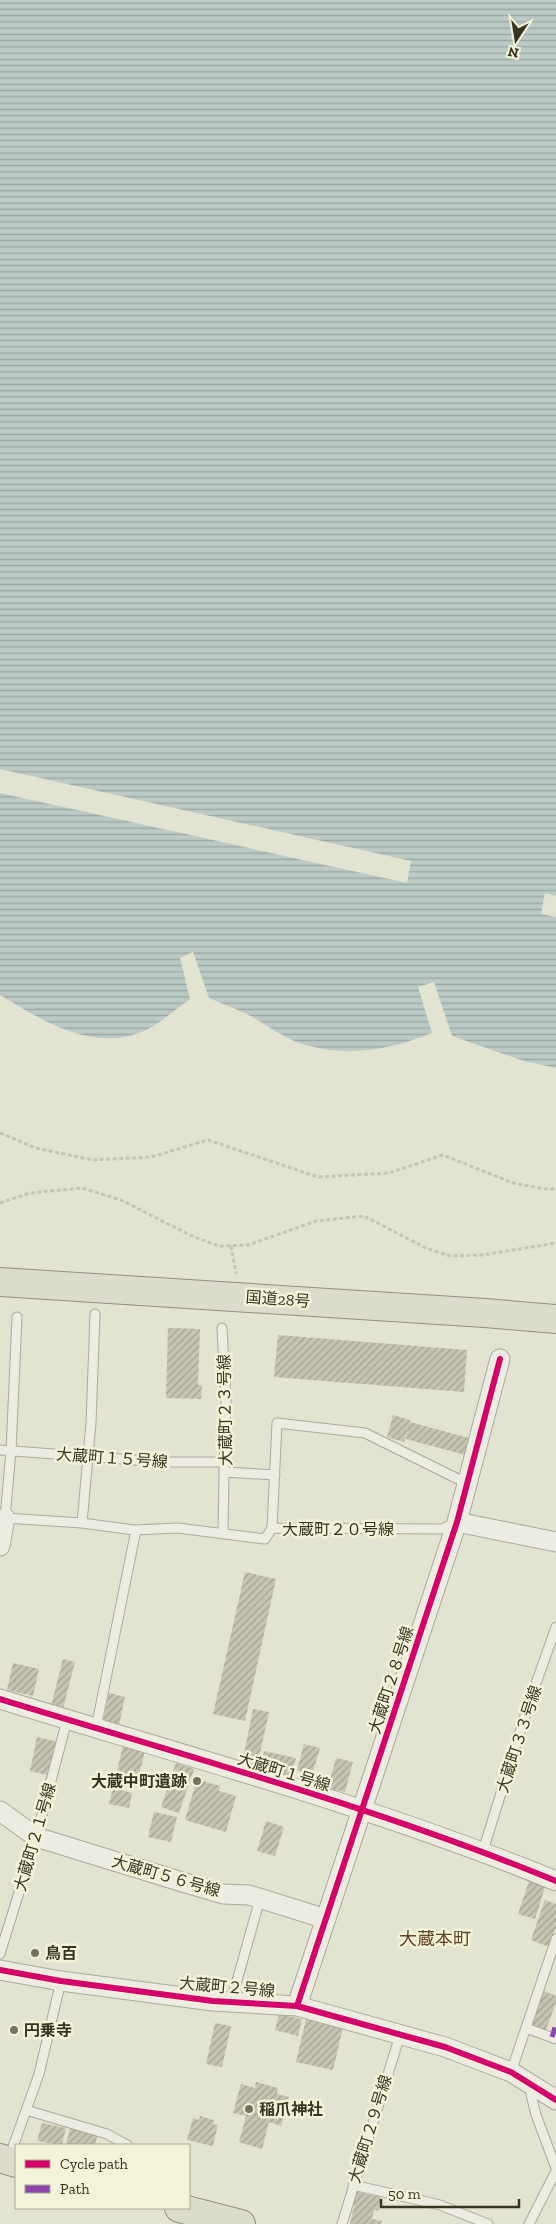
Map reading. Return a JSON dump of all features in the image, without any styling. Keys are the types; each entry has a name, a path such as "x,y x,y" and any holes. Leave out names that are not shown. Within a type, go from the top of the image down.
{"highway":[{"name":"国道28号","path":"0,1282 556,1320"},
{"path":"181,2209 211,2221 240,2224"}],"street":[{"name":"大蔵町２８号線","path":"297,2006 457,1522 500,1359"},
{"path":"0,1546 5,1518"},
{"name":"大蔵町２０号線","path":"457,1522 556,1542"},
{"name":"大蔵町１号線","path":"0,1699 362,1811 483,1851 556,1881"},
{"name":"大蔵町５６号線","path":"0,1811 36,1837 223,1894 249,1895 326,1919"},
{"name":"大蔵町２号線","path":"0,1970 61,1981 231,2002 297,2006 445,2047 511,2072 556,2100"}],"lane":[{"path":"82,1523 88,1457 95,1314"},
{"path":"5,1518 11,1450 17,1317"},
{"name":"大蔵町２３号線","path":"222,1328 226,1400 224,1472 275,1475"},
{"path":"272,1528 277,1423 365,1433 468,1484"},
{"name":"大蔵町１５号線","path":"0,1450 162,1462 224,1462"},
{"path":"223,1534 224,1472"},
{"name":"大蔵町２０号線","path":"5,1518 82,1523 136,1530 178,1528 264,1539 272,1528 442,1529 457,1522"},
{"path":"96,1728 136,1530"},
{"name":"大蔵町３３号線","path":"483,1851 529,1703 556,1627"},
{"name":"大蔵町２１号線","path":"0,1954 36,1837 67,1720"},
{"path":"231,2002 260,1899"},
{"path":"511,2072 556,1939"},
{"path":"8,2160 39,2074 61,1981"},
{"path":"526,2028 556,2039"},
{"name":"大蔵町２９号線","path":"342,2224 400,2035"},
{"path":"528,2082 536,2114 556,2170 529,2224"},
{"path":"26,2110 107,2134 125,2144"},
{"path":"353,2185 440,2205 488,2224"}],"path":[{"path":"0,1133 36,1148 92,1160 151,1157 208,1140 318,1177 389,1173 443,1155 513,1183 545,1190 556,1189"},
{"path":"0,1203 30,1193 82,1188 121,1200 192,1236 219,1246 248,1245 316,1221 364,1216 426,1248 450,1256 482,1255 556,1242"},
{"path":"231,1246 240,1297"}],"shaded area":[{"path":"0,0 556,0 556,1068 524,1061 452,1036 434,982 418,987 432,1033 386,1047 354,1051 322,1049 306,1045 282,1035 245,1013 209,998 193,952 180,958 190,999 153,1026 139,1033 120,1038 102,1038 66,1030 32,1014 0,995"}],"pier":[{"path":"0,769 411,861 407,883 0,793"},
{"path":"545,893 556,896 556,917 541,914"}],"building":[{"path":"168,1328 200,1329 198,1385 202,1385 201,1399 166,1398"},
{"path":"278,1335 467,1350 464,1392 274,1377"},
{"path":"393,1415 410,1420 410,1422 469,1438 465,1455 406,1439 408,1428 404,1442 387,1437"},
{"path":"245,1572 276,1579 245,1721 213,1714"},
{"path":"63,1659 75,1662 63,1709 51,1706"},
{"path":"13,1663 39,1669 33,1696 7,1690"},
{"path":"109,1693 125,1697 119,1725 103,1722"},
{"path":"253,1709 269,1712 257,1767 242,1764"},
{"path":"37,1737 58,1742 51,1776 30,1771"},
{"path":"304,1744 320,1748 312,1775 297,1770"},
{"path":"123,1746 145,1751 137,1784 115,1779"},
{"path":"264,1751 296,1758 291,1777 260,1769"},
{"path":"336,1758 353,1762 345,1792 328,1788"},
{"path":"176,1763 194,1769 179,1813 161,1807"},
{"path":"197,1779 220,1786 219,1791 236,1796 226,1832 185,1820"},
{"path":"113,1788 132,1793 129,1808 109,1804"},
{"path":"154,1812 177,1817 171,1842 148,1837"},
{"path":"266,1821 284,1827 275,1856 257,1851"},
{"path":"529,1881 545,1887 535,1919 518,1914"},
{"path":"545,1900 556,1904 556,1927 549,1947 531,1940"},
{"path":"544,1991 556,1996 556,2003 545,2032 530,2027"},
{"path":"279,2014 302,2019 298,2036 275,2030"},
{"path":"306,2019 343,2027 333,2070 296,2062"},
{"path":"215,2023 231,2026 222,2067 206,2064"},
{"path":"256,2082 278,2088 277,2094 289,2097 281,2126 269,2122 262,2149 239,2142 246,2116 233,2113 241,2084 255,2088"},
{"path":"200,2116 214,2120 213,2124 218,2125 213,2146 187,2140 193,2118 199,2120"},
{"path":"42,2123 66,2128 62,2144 37,2141"},
{"path":"70,2128 98,2134 95,2144 66,2144"},
{"path":"353,2191 381,2197 378,2211 374,2210 372,2219 382,2221 381,2224 350,2224 354,2206 350,2205"}],"marked path":[{"path":"552,2037 556,2024"}],"cycle path":[{"path":"297,2006 457,1522 500,1359"},
{"path":"0,1699 350,1806 488,1854 556,1881"},
{"path":"0,1970 61,1981 213,2001 297,2006 445,2047 511,2072 556,2100"}],"place":[{"name":"大蔵中町遺跡","path":"197,1781"},
{"name":"鳥百","path":"35,1953"},
{"name":"円乗寺","path":"14,2030"},
{"name":"稲爪神社","path":"249,2109"}],"district":[{"name":"大蔵本町","path":"435,1939"}]}
